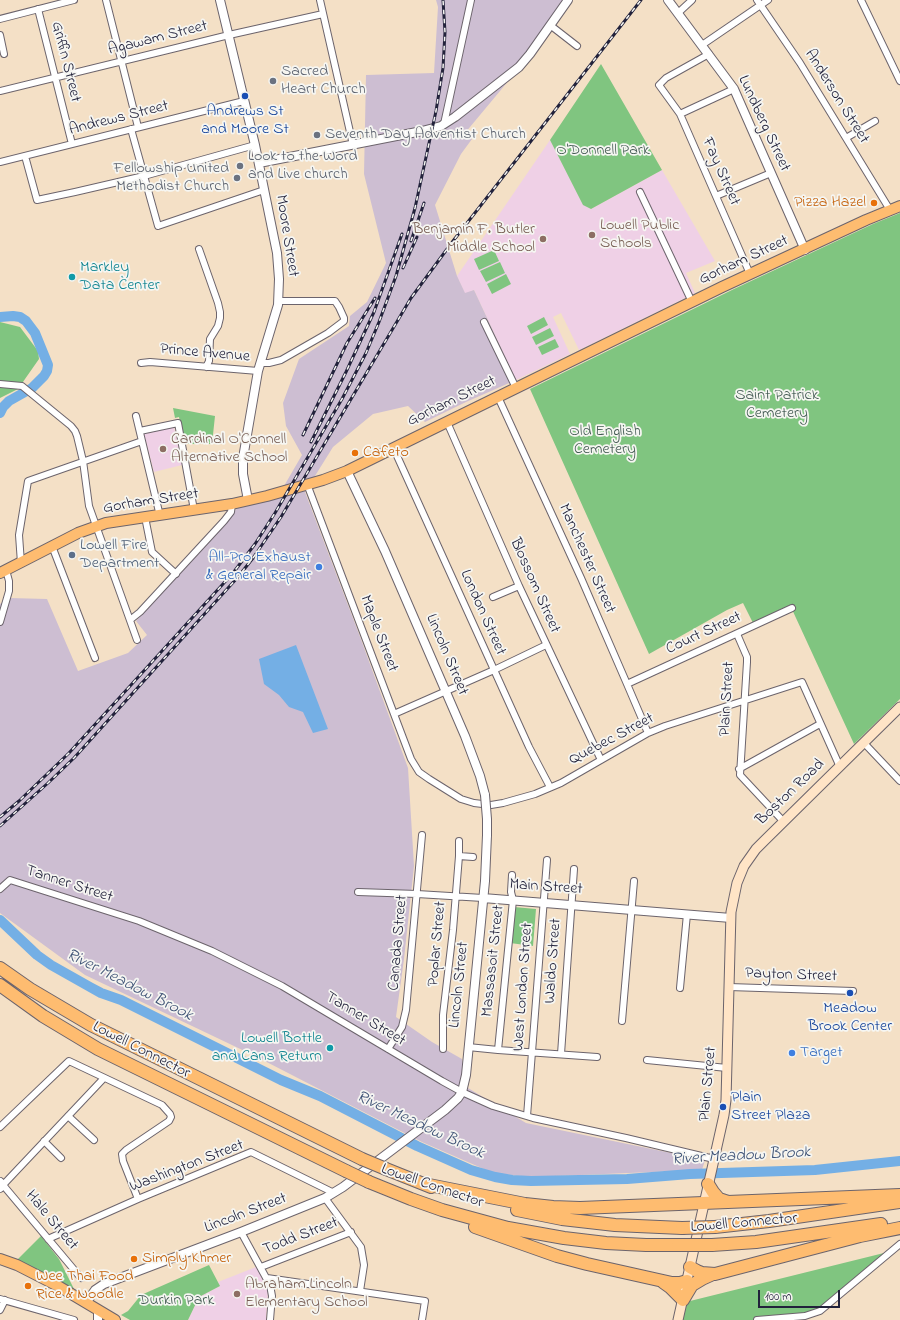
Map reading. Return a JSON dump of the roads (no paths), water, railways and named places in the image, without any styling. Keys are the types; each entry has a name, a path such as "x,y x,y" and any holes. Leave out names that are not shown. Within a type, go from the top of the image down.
{"highway":[{"name":"Lowell Connector","path":"0,968 30,989 91,1025 362,1159 424,1184 467,1198 508,1208 562,1218 615,1225 682,1228 715,1227 769,1221 900,1202"},
{"name":"Lowell Connector","path":"0,985 43,1016 98,1049 369,1182 426,1204 463,1216 528,1232 564,1238 646,1245 678,1246 756,1242 900,1221"},
{"path":"424,1184 517,1202 553,1207 591,1208 900,1195"},
{"path":"708,1184 719,1199 728,1202"},
{"path":"397,1193 429,1210 557,1256 660,1280 677,1283 687,1281"},
{"path":"660,1280 670,1287 683,1300 692,1285 702,1278 860,1236 900,1228"},
{"path":"690,1267 702,1273 715,1274"}],"main road":[{"name":"Gorham Street","path":"3,572 78,533 113,521 160,516 232,504 323,480 347,471 393,447 750,274 900,206"},
{"name":"Boston Road","path":"731,918 732,901 737,883 744,866 756,849 900,707"},
{"name":"Plain Street","path":"678,1320 726,1100 731,918"},
{"path":"0,1259 17,1265 58,1286 86,1303 98,1315 115,1320"}],"street":[{"path":"0,19 74,0"},
{"path":"106,0 138,127"},
{"name":"Moore Street","path":"220,0 259,163 277,255 279,279 279,301 258,371 243,458 243,474 248,500"},
{"path":"320,0 353,145"},
{"path":"444,124 471,0"},
{"path":"259,163 432,129 444,124 519,67 530,54 568,0"},
{"name":"Lundberg Street","path":"668,0 734,89 805,250"},
{"path":"678,12 692,0"},
{"path":"702,45 759,2 768,0"},
{"path":"862,0 900,81"},
{"name":"Anderson Street","path":"759,2 800,63 890,210"},
{"name":"Griffin Street","path":"38,9 72,144"},
{"name":"Agawam Street","path":"0,91 229,35 324,14"},
{"path":"550,26 577,46"},
{"path":"0,35 4,54"},
{"name":"Fay Street","path":"709,54 666,78 659,85 680,114 750,274"},
{"path":"680,114 734,89"},
{"name":"Andrews Street","path":"0,162 244,101"},
{"path":"846,138 874,121"},
{"path":"131,129 158,226 264,190"},
{"path":"25,156 37,200 144,176 255,145"},
{"path":"716,196 771,173"},
{"path":"640,192 692,302"},
{"path":"199,249 218,302 220,312 218,326 210,340 210,353 206,367"},
{"path":"261,363 270,363 281,360 328,333 344,321 336,302 332,300 279,301"},
{"path":"484,322 516,388"},
{"name":"Prince Avenue","path":"140,363 150,362 258,371"},
{"path":"0,384 22,386 72,426 77,436 83,461 89,506 137,640"},
{"name":"Manchester Street","path":"498,397 581,578 648,733"},
{"path":"136,416 160,516"},
{"name":"Blossom Street","path":"447,422 519,586 601,760"},
{"path":"140,431 178,423 194,510"},
{"path":"20,563 19,535 28,480 142,441"},
{"name":"London Street","path":"393,447 529,747 550,787"},
{"name":"Lincoln Street","path":"86,1303 96,1290 104,1284 241,1232 325,1198 445,1110 458,1098 462,1092 466,1075 483,898 487,835 485,795 473,756 446,692 385,551 347,471"},
{"name":"Maple Street","path":"307,484 411,759 419,772 437,784"},
{"path":"130,620 140,612 224,521 231,512 232,504"},
{"path":"145,517 152,552 176,574"},
{"path":"52,546 95,658"},
{"path":"0,622 9,591 9,581 3,572"},
{"path":"493,597 519,586"},
{"name":"Court Street","path":"628,684 792,608"},
{"name":"Plain Street","path":"737,634 747,657 739,769"},
{"path":"394,714 446,692 546,645"},
{"name":"Quebec Street","path":"437,784 462,799 474,803 487,805 504,803 535,794 550,787 648,733 686,719 802,682 820,724"},
{"path":"783,821 741,777 739,769 820,724 840,767"},
{"path":"864,743 900,781"},
{"name":"Canada Street","path":"388,1049 402,1027 406,1010 422,835"},
{"name":"Poplar Street","path":"443,1050 444,1015 453,930 459,841"},
{"path":"459,856 473,857"},
{"name":"West London Street","path":"527,1116 547,860"},
{"name":"Waldo Street","path":"561,1054 574,869"},
{"name":"Massasoit Street","path":"498,1050 513,900 511,892 512,875"},
{"name":"Tanner Street","path":"0,888 10,880 139,921 218,953 282,986 462,1092 493,1106 527,1116 713,1162"},
{"path":"622,1021 634,881"},
{"name":"Main Street","path":"358,892 455,896 544,902 731,918"},
{"path":"680,988 687,914"},
{"name":"Payton Street","path":"729,987 853,991"},
{"path":"468,1047 598,1056"},
{"path":"647,1060 727,1068"},
{"path":"0,1127 69,1061 162,1105 170,1114 171,1117 169,1121 122,1154 122,1161 138,1199"},
{"path":"1,1185 104,1078"},
{"path":"68,1116 94,1140"},
{"path":"44,1141 61,1158"},
{"name":"Washington Street","path":"48,1239 138,1199 251,1152 334,1192"},
{"name":"Hale Street","path":"1,1185 81,1278"},
{"path":"325,1198 359,1244 364,1264 360,1291"},
{"path":"241,1232 267,1278 272,1290 270,1320"},
{"name":"Todd Street","path":"261,1267 351,1232"},
{"path":"757,1320 805,1318 815,1313 825,1307 900,1244"},
{"path":"267,1278 425,1302 422,1320"},
{"path":"0,1310 2,1300 74,1320"}],"water":[{"path":"296,645 328,729 313,733 303,712 289,707 279,695 264,684 259,659"}],"waterway":[{"name":"River Meadow Brook","path":"0,317 20,317 26,321 35,333 48,365 44,376 32,388 9,401 0,413"},
{"name":"River Meadow Brook","path":"0,920 37,955 51,965 101,993 121,1000 281,1080 320,1096 417,1146 471,1170 495,1177 531,1181 627,1179 690,1174 815,1170 900,1161"}],"railway":[{"path":"0,817 69,753 233,573 255,544 275,513 342,399 366,353 379,322 396,276 415,208 436,111 443,68 445,32 443,0"},
{"path":"0,826 74,758 238,577 253,558 281,517 411,298 453,241 641,0"},
{"path":"411,241 424,203"},
{"path":"311,442 374,312 402,234"},
{"path":"403,268 417,237"},
{"path":"303,435 347,343 375,298"}],"place":[{"name":"Sacred Heart Church","path":"273,81"},
{"name":"Andrews St and Moore St","path":"245,96"},
{"name":"Seventh Day Adventist Church","path":"317,135"},
{"name":"Look to the Word and Live church","path":"240,166"},
{"name":"Fellowship United Methodist Church","path":"237,178"},
{"name":"Pizza Hazel","path":"874,203"},
{"name":"Lowell Public Schools","path":"592,235"},
{"name":"Benjamin F. Butler Middle School","path":"543,239"},
{"name":"Markley Data Center","path":"72,277"},
{"name":"Cardinal O'Connell Alternative School","path":"163,449"},
{"name":"Cafeto","path":"355,453"},
{"name":"Lowell Fire Department","path":"72,555"},
{"name":"All-Pro Exhaust & General Repair","path":"319,567"},
{"name":"Meadow Brook Center","path":"850,993"},
{"name":"Lowell Bottle and Cans Return","path":"330,1048"},
{"name":"Target","path":"792,1053"},
{"name":"Plain Street Plaza","path":"723,1107"},
{"name":"Simply Khmer","path":"134,1259"},
{"name":"Wee Thai Food Rice & Noodle","path":"28,1286"},
{"name":"Abraham Lincoln Elementary School","path":"237,1294"}],"park label":[{"name":"O'Donnell Park","path":"603,151"},
{"name":"Saint Patrick Cemetery","path":"777,405"},
{"name":"Old English Cemetery","path":"605,441"},
{"name":"Durkin Park","path":"176,1301"}]}
